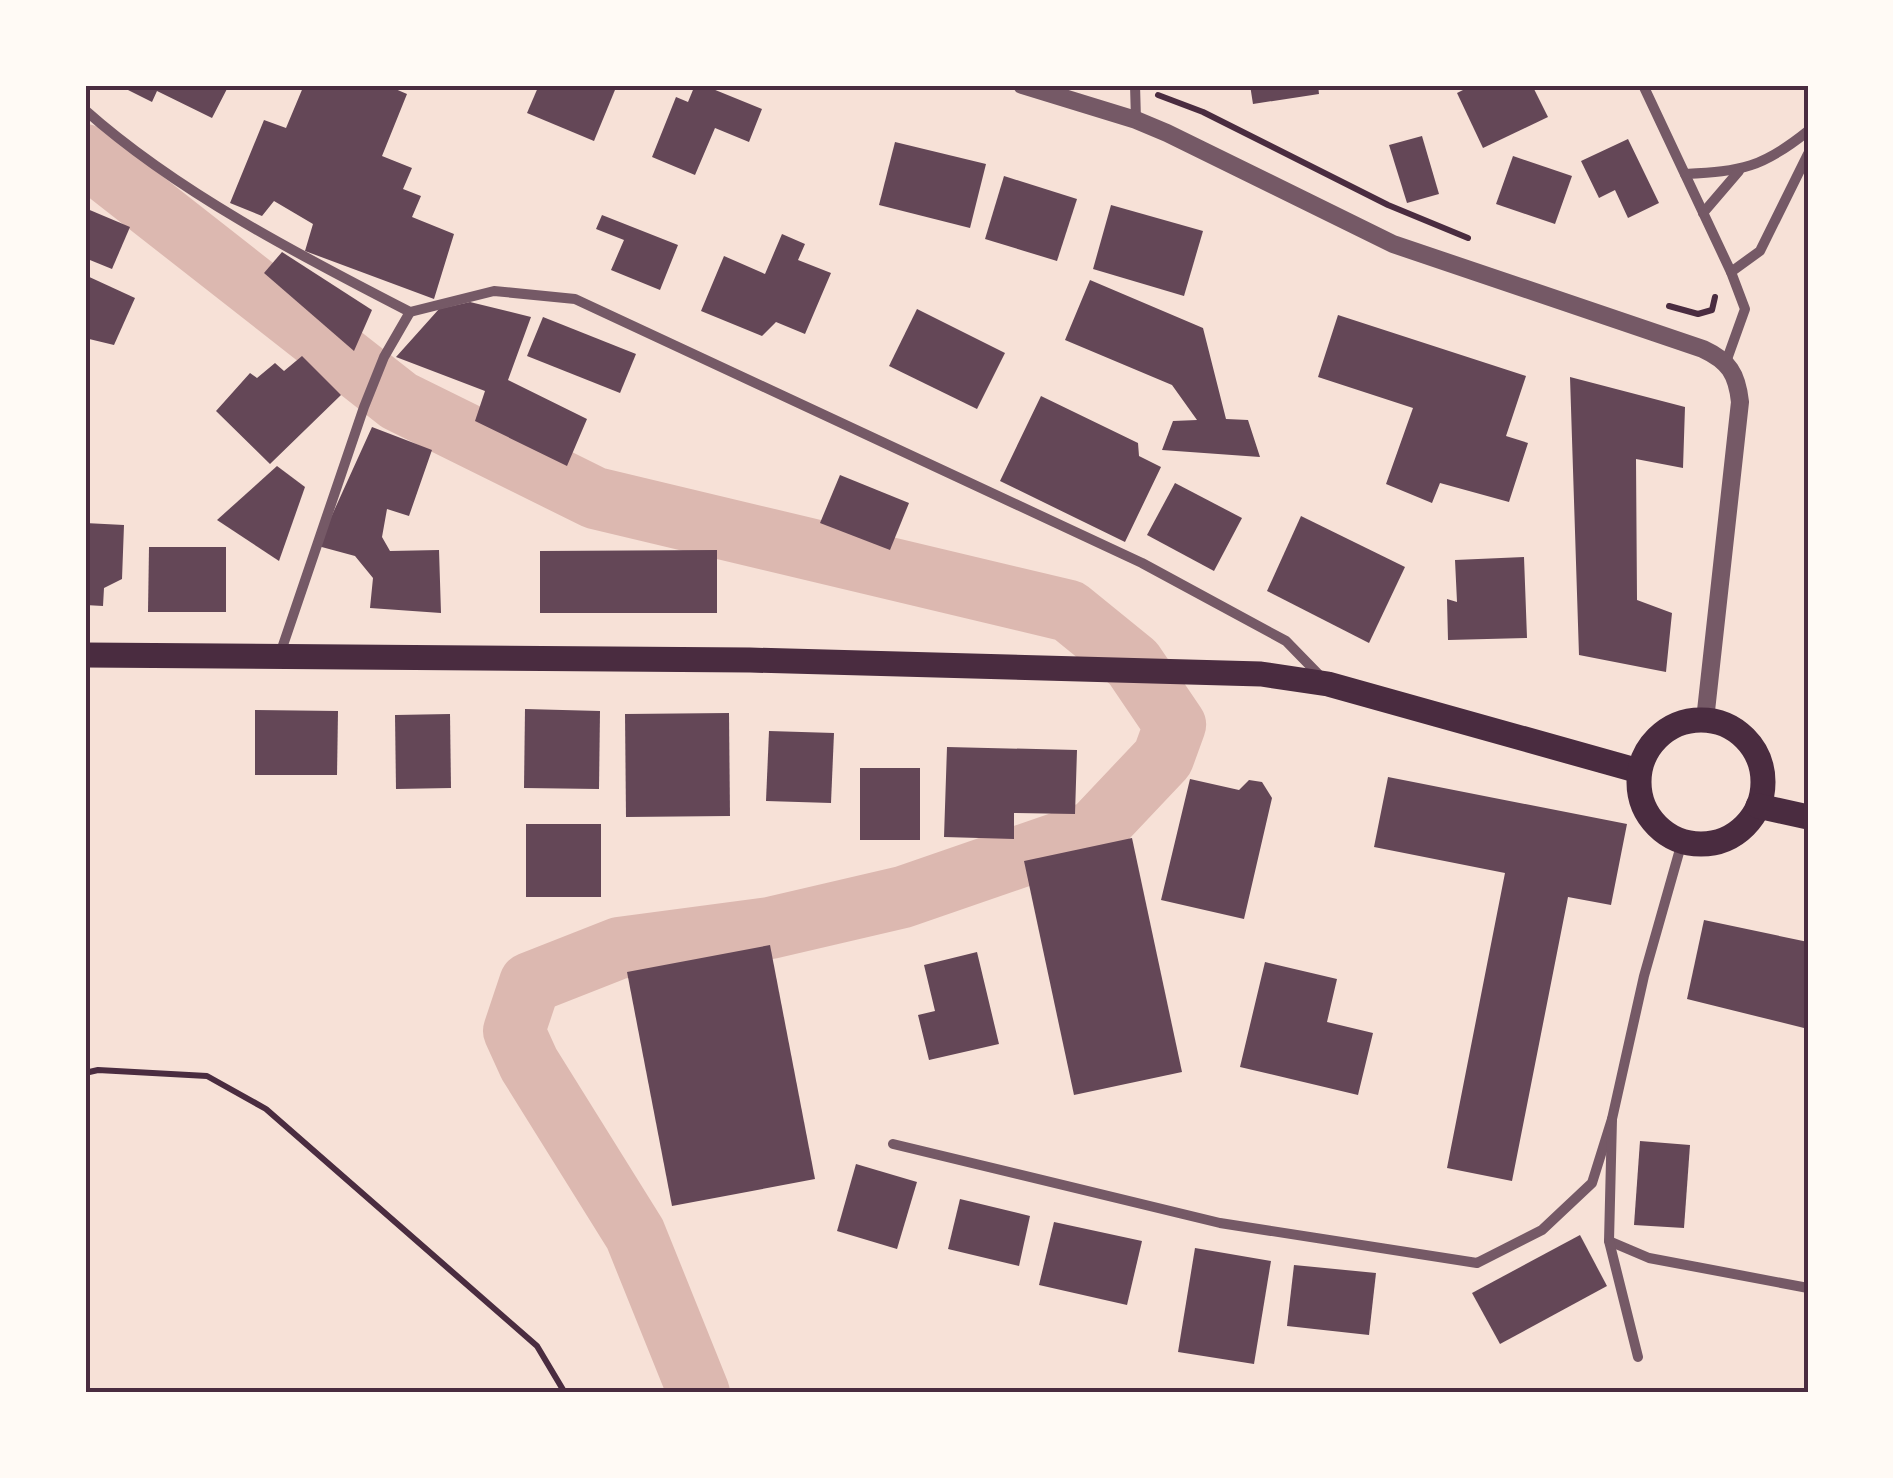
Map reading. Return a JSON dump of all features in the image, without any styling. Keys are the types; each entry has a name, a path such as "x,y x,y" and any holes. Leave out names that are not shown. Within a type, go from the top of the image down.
{"main road":[{"path":"85,655 750,660 1261,674 1328,684 1640,771"},
{"path":"1705,720 1728,725 1754,749 1763,784 1758,806 1739,832 1705,844 1668,836 1652,822 1642,805 1638,785 1648,749 1659,735 1674,725 1705,720"},
{"path":"1758,806 1808,818"}],"street":[{"path":"1022,85 1136,120 1197,146 1393,244 1703,349 1726,362 1737,380 1740,402 1705,720"},
{"path":"1643,85 1745,310 1726,362"},
{"path":"1135,87 1136,120"},
{"path":"85,110 202,195 311,262 410,312 494,291 575,300 1142,563 1286,641 1328,684"},
{"path":"1685,174 1739,172 1780,154 1808,132"},
{"path":"1731,272 1760,251 1808,154"},
{"path":"1703,212 1739,172"},
{"path":"280,654 364,407 384,357 410,312"},
{"path":"894,1144 1220,1223 1477,1263 1542,1230 1592,1182 1612,1119 1644,976 1683,838"},
{"path":"1612,1119 1609,1241 1638,1357"},
{"path":"1609,1241 1649,1258 1808,1288"}],"path":[{"path":"1135,87 1203,112 1388,205 1482,244"},
{"path":"1665,305 1698,314 1712,310 1716,291"},
{"path":"85,1073 98,1070 207,1076 266,1108 537,1346 565,1393"}],"building":[{"path":"118,85 229,85 212,118 157,91 152,102"},
{"path":"304,85 386,85 407,94 382,156 412,168 403,189 421,196 412,217 454,234 434,299 305,251 313,224 274,201 262,216 230,203 264,120 286,128"},
{"path":"539,85 617,85 594,141 527,113"},
{"path":"695,85 762,109 749,142 715,128 695,175 652,157 676,97 688,102"},
{"path":"1250,85 1318,85 1319,94 1253,104"},
{"path":"1473,85 1532,85 1548,117 1483,148 1457,93"},
{"path":"1422,136 1439,194 1407,203 1389,145"},
{"path":"1628,139 1659,203 1628,218 1615,190 1599,198 1581,161"},
{"path":"895,142 986,164 970,228 879,205"},
{"path":"1513,156 1572,176 1555,224 1496,204"},
{"path":"1004,176 1077,199 1057,261 985,239"},
{"path":"1111,205 1203,231 1184,296 1093,269"},
{"path":"85,208 130,227 112,269 85,258"},
{"path":"602,215 678,245 660,290 611,270 624,240 596,229"},
{"path":"782,234 805,244 798,260 831,273 805,334 776,322 762,336 701,311 724,256 765,274"},
{"path":"282,252 372,310 354,351 264,273"},
{"path":"85,275 135,298 114,345 85,338"},
{"path":"1090,280 1203,328 1226,419 1248,420 1260,457 1162,450 1173,421 1197,420 1172,385 1065,340"},
{"path":"470,302 531,317 508,380 587,419 567,466 475,421 485,391 396,357 439,309"},
{"path":"917,309 1005,353 977,409 889,366"},
{"path":"1338,315 1526,376 1506,436 1528,443 1509,502 1440,483 1432,503 1386,484 1413,408 1318,377"},
{"path":"543,317 636,354 620,393 527,356"},
{"path":"302,356 341,395 270,464 216,411 250,373 257,378 275,363 284,371"},
{"path":"1570,377 1685,407 1683,468 1636,459 1637,600 1672,613 1666,672 1579,655"},
{"path":"1041,396 1138,443 1139,456 1161,467 1125,542 1000,481"},
{"path":"372,427 432,450 409,516 387,509 382,537 390,551 439,550 441,613 370,608 373,578 355,556 318,546"},
{"path":"277,466 305,487 279,561 217,520"},
{"path":"840,475 909,503 890,550 820,523"},
{"path":"1175,483 1242,518 1214,571 1147,535"},
{"path":"1301,516 1405,567 1369,643 1267,591"},
{"path":"85,523 124,525 122,579 104,588 103,606 85,605"},
{"path":"149,547 226,547 226,612 148,612"},
{"path":"717,550 717,613 540,613 540,551"},
{"path":"1524,557 1527,638 1448,640 1447,599 1457,602 1455,560"},
{"path":"525,709 600,711 599,789 524,788"},
{"path":"255,710 338,711 337,775 255,775"},
{"path":"729,713 730,816 626,817 625,714"},
{"path":"450,714 451,788 396,789 395,715"},
{"path":"769,731 834,733 831,803 766,801"},
{"path":"947,747 1077,750 1075,814 1014,813 1014,839 944,837"},
{"path":"860,768 920,768 920,840 860,840"},
{"path":"1388,777 1627,824 1611,905 1568,897 1512,1181 1447,1168 1505,873 1374,847"},
{"path":"1190,779 1239,790 1249,780 1262,782 1272,798 1244,919 1161,900"},
{"path":"526,824 601,824 601,897 526,897"},
{"path":"1132,838 1182,1072 1074,1095 1024,861"},
{"path":"1704,920 1808,942 1808,1029 1687,999"},
{"path":"770,945 815,1179 672,1206 627,972"},
{"path":"977,952 999,1044 929,1060 918,1015 935,1011 924,965"},
{"path":"1265,962 1337,979 1327,1022 1373,1033 1358,1095 1240,1067"},
{"path":"1640,1141 1690,1145 1684,1228 1634,1225"},
{"path":"856,1164 917,1182 897,1249 837,1231"},
{"path":"960,1199 1030,1216 1019,1266 948,1249"},
{"path":"1054,1222 1142,1241 1127,1305 1039,1285"},
{"path":"1580,1235 1607,1286 1500,1344 1472,1293"},
{"path":"1195,1248 1271,1261 1254,1364 1178,1352"},
{"path":"1294,1265 1376,1273 1369,1335 1287,1326"}],"waterway":[{"path":"85,155 399,401 595,498 1069,611 1133,663 1175,725 1163,758 1094,831 903,897 770,928 619,948 530,983 514,1031 529,1064 635,1234 699,1393"}]}
